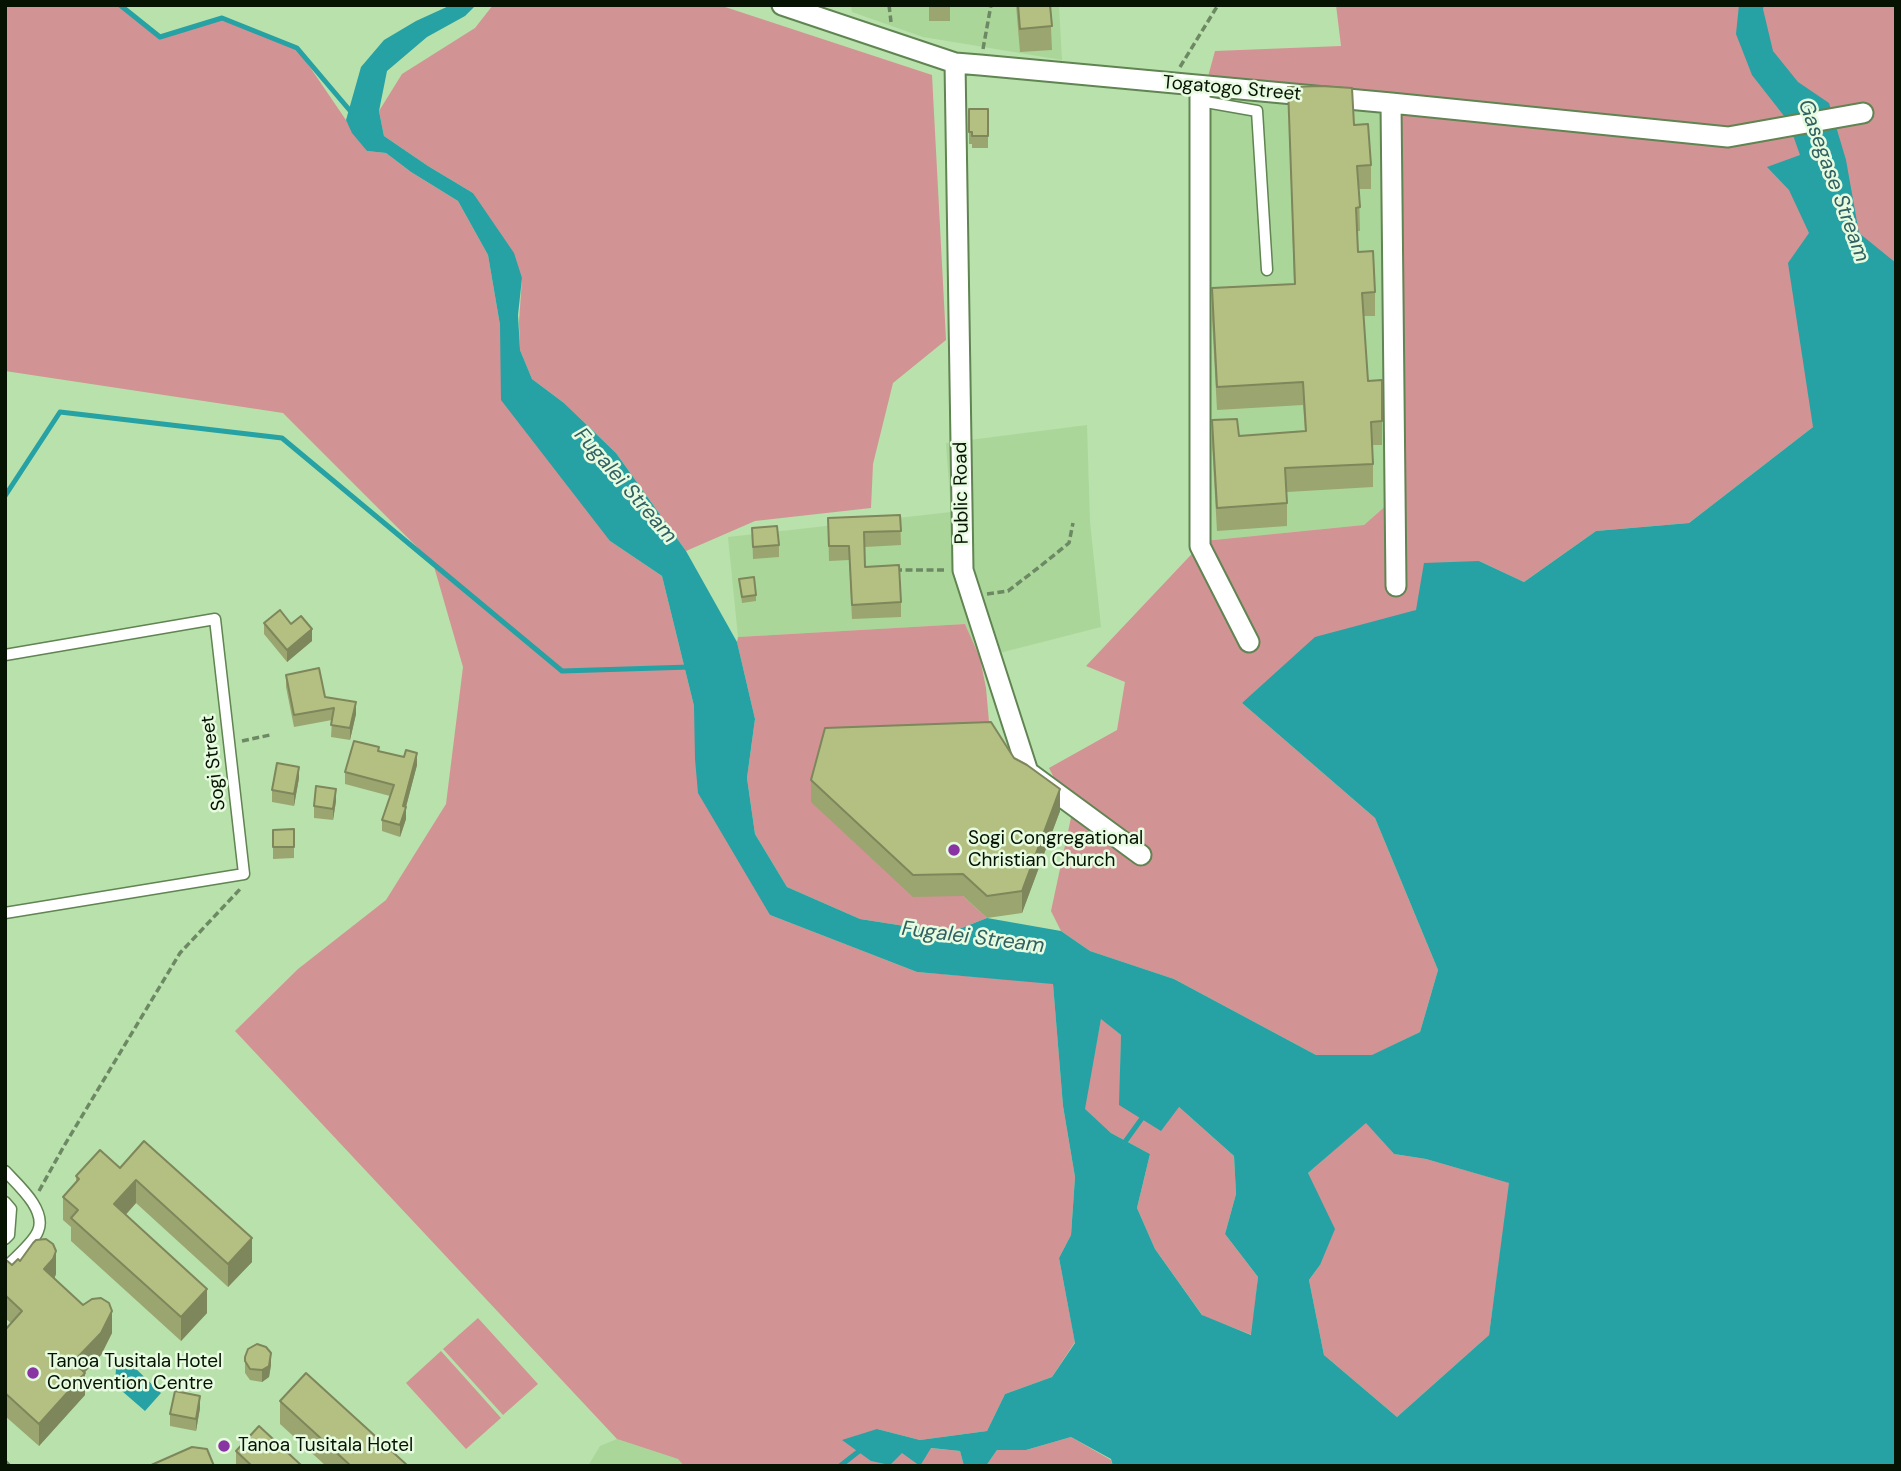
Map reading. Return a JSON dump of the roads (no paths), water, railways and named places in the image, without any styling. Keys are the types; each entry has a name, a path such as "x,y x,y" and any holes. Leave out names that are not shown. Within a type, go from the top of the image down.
{"street":[{"name":"Togatogo Street","path":"782,5 955,62 1170,83 1200,94 1391,103 1731,136 1863,113"},
{"name":"Public Road","path":"955,62 963,570 1028,772 1141,855"},
{"path":"1200,94 1200,546 1249,642"},
{"path":"1391,103 1396,586"}],"lane":[{"path":"1200,94 1257,111 1267,270"},
{"name":"Sogi Street","path":"5,655 215,619 244,874 5,914"},
{"path":"5,1171 33,1202 41,1221 38,1233 5,1268"},
{"path":"5,1202 11,1209 9,1235 5,1239"}],"water":[{"name":"Gasegase Stream","path":"451,5 476,5 465,16 427,37 387,71 379,111 384,136 473,193 514,253 522,278 518,315 520,350 532,379 564,403 616,453 686,551 737,642 755,719 747,778 755,834 787,887 860,919 949,933 987,918 1061,931 1090,951 1174,979 1316,1055 1372,1055 1420,1032 1438,970 1375,818 1242,703 1315,637 1416,610 1424,563 1479,561 1524,582 1596,531 1689,523 1813,427 1788,263 1809,233 1789,190 1767,167 1800,155 1788,121 1752,75 1736,34 1739,5 1764,5 1773,51 1798,82 1829,103 1846,160 1859,233 1896,263 1896,1466 1113,1466 1111,1459 1071,1437 1026,1450 997,1450 986,1466 964,1466 960,1451 931,1448 920,1466 902,1453 890,1465 871,1461 842,1440 877,1429 920,1440 987,1431 1005,1394 1052,1377 1075,1343 1059,1258 1071,1235 1075,1177 1063,1106 1053,984 917,972 770,915 698,793 694,706 662,576 610,541 501,400 500,325 488,255 458,201 386,153 367,151 352,133 346,120 361,67 384,40","holes":["1101,1019 1121,1035 1119,1105 1161,1131 1179,1107 1234,1156 1236,1194 1225,1234 1258,1277 1251,1335 1202,1315 1155,1249 1137,1208 1150,1154 1111,1133 1085,1109","1366,1123 1394,1154 1426,1159 1509,1183 1489,1335 1397,1417 1324,1355 1309,1280 1320,1265 1335,1229 1308,1173"]},
{"path":"133,1366 161,1393 145,1411 115,1385 116,1368"}],"waterway":[{"name":"Fugalei Stream","path":"120,5 160,37 222,18 297,48 352,113"},
{"path":"5,496 60,412 282,438 562,671 690,667"},
{"path":"1122,1146 1145,1114"},
{"path":"840,1466 863,1448"}],"place":[{"name":"Sogi Congregational Christian Church","path":"954,850"},
{"name":"Tanoa Tusitala Hotel Convention Centre","path":"33,1373"},
{"name":"Tanoa Tusitala Hotel","path":"224,1446"}]}
